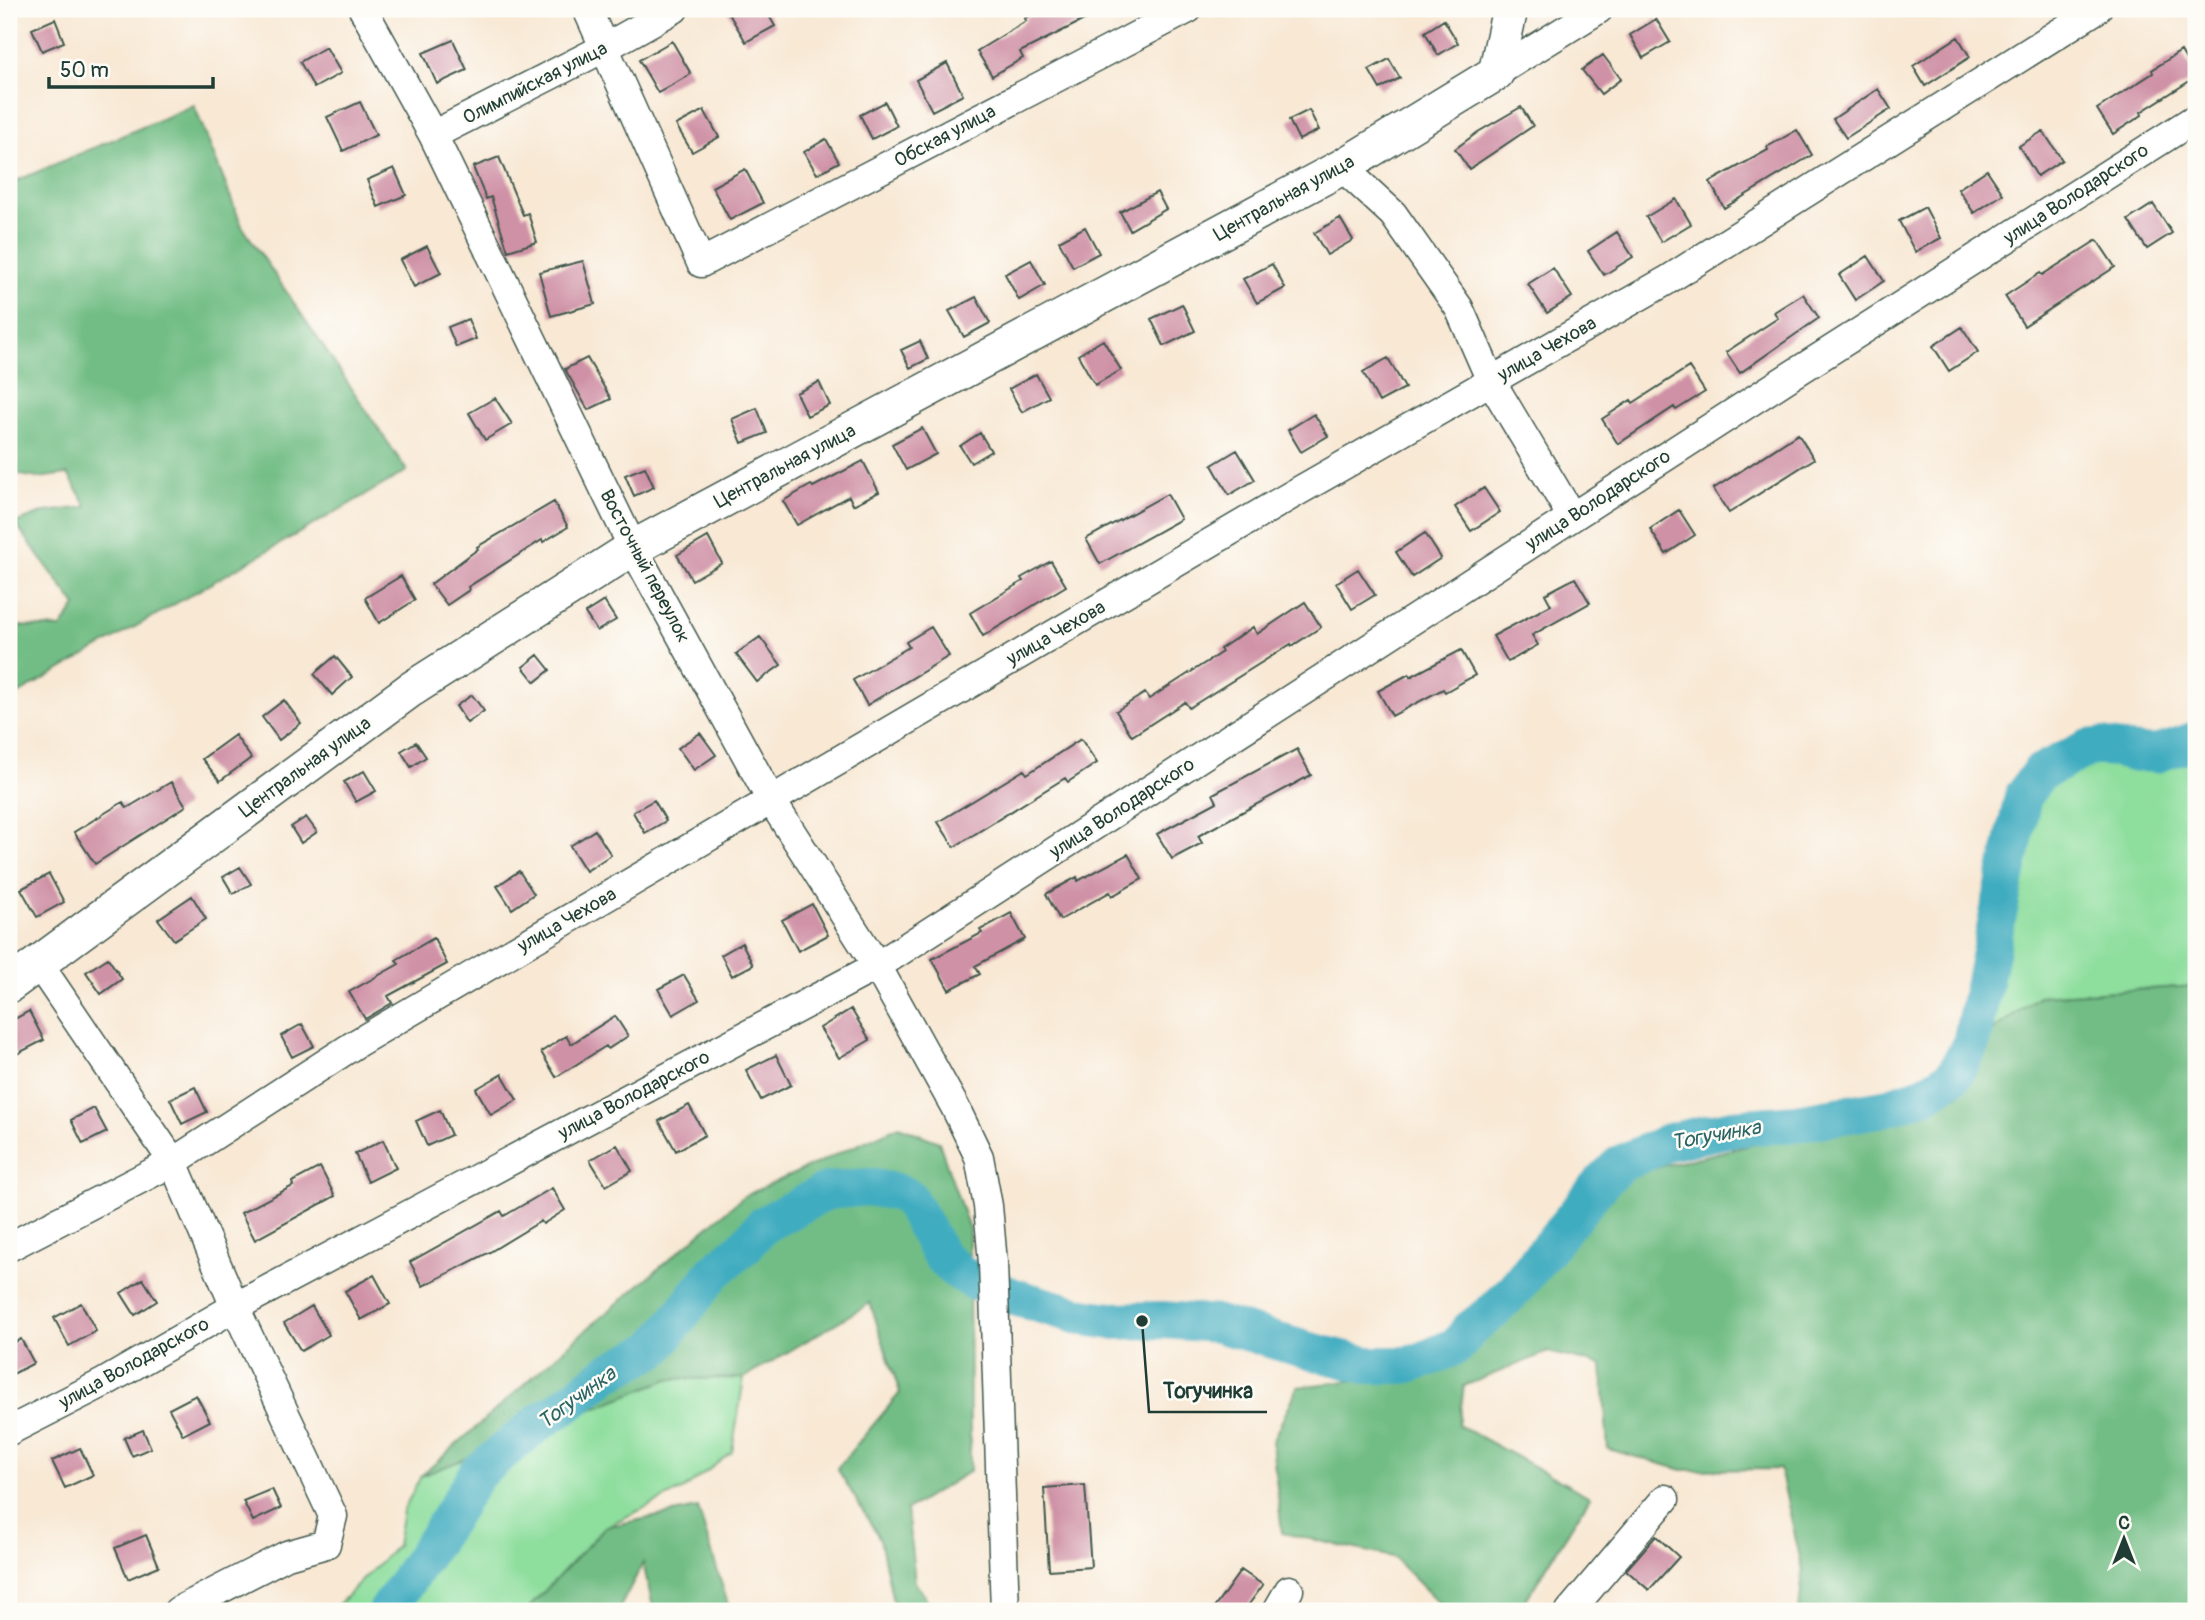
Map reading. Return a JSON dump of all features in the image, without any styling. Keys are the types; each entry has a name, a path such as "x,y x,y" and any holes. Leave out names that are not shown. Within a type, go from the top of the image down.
{"main road":[{"path":"1496,73 1510,9"},
{"name":"Центральная улица","path":"9,985 410,690 633,548 1342,167 1496,73"}],"street":[{"name":"Восточный переулок","path":"363,9 433,135 633,548 771,800 877,966 955,1107 979,1157 988,1206 993,1263 1005,1611"},
{"path":"587,9 606,47"},
{"name":"Олимпийская улица","path":"433,135 606,47 674,9"},
{"name":"Обская улица","path":"606,47 701,263 1188,9"},
{"name":"Центральная улица","path":"1496,73 1599,9"},
{"name":"улица Чехова","path":"9,1247 173,1162 357,1043 1666,281 2097,9"},
{"name":"улица Володарского","path":"9,1431 106,1382 235,1307 877,966 2196,118"},
{"path":"1342,167 1393,214 1459,308 1491,381 1572,517"},
{"path":"38,963 173,1162 235,1307 333,1516 326,1544 287,1555 178,1611"},
{"path":"1570,1611 1665,1499"}],"green space":[{"path":"194,105 242,226 407,471 9,699 9,613 18,626 61,628 76,606 15,523 45,512 87,507 68,474 38,478 9,473 9,184"},
{"path":"2196,740 2196,986 2039,996 1993,1030 1959,1095 1954,1075 1971,1043 2023,796 2039,773 2088,748 2102,746 2128,752 2156,754"},
{"path":"2196,986 2196,1611 1799,1611 1803,1571 1780,1469 1682,1470 1608,1449 1602,1365 1548,1352 1464,1386 1458,1425 1590,1497 1519,1611 1447,1611 1393,1557 1282,1533 1272,1442 1298,1387 1439,1370 1562,1252 1634,1173 1959,1095 1993,1030 2039,996"},
{"path":"899,1126 939,1142 969,1229 970,1471 907,1510 915,1582 934,1611 895,1611 880,1539 837,1468 900,1393 870,1303 744,1378 668,1379 421,1476 579,1336 744,1196"},
{"path":"744,1378 732,1452 684,1489 605,1527 526,1611 332,1611 397,1545 403,1511 421,1476 668,1379"},
{"path":"698,1508 730,1611 654,1611 643,1563 618,1611 526,1611 605,1527"}],"building":[{"path":"726,9 765,9 775,26 746,42"},
{"path":"1044,9 1106,9 1020,52 1023,58 992,76 977,51 1026,21 1025,18"},
{"path":"55,19 64,42 42,51 32,29"},
{"path":"1656,19 1670,42 1643,58 1630,35"},
{"path":"1444,20 1458,43 1438,55 1425,32"},
{"path":"1958,37 1970,57 1925,86 1913,66"},
{"path":"453,40 467,70 437,84 423,53"},
{"path":"672,41 691,74 658,93 639,60"},
{"path":"326,47 341,73 314,88 300,62"},
{"path":"2181,51 2196,77 2141,112 2142,115 2113,134 2097,109 2153,73 2152,70"},
{"path":"1603,55 1621,79 1601,94 1582,70"},
{"path":"1389,59 1400,78 1380,89 1369,70"},
{"path":"947,63 963,95 932,111 916,80"},
{"path":"1878,89 1891,109 1846,138 1833,119"},
{"path":"360,102 376,135 343,151 327,117"},
{"path":"885,102 897,126 872,139 860,115"},
{"path":"1521,107 1533,126 1469,169 1455,149"},
{"path":"704,110 719,137 692,152 676,125"},
{"path":"1309,110 1319,130 1299,140 1289,120"},
{"path":"1797,130 1812,155 1724,208 1710,182 1768,150 1767,147"},
{"path":"2043,131 2062,160 2037,176 2019,146"},
{"path":"826,139 839,162 817,174 804,152"},
{"path":"499,157 523,215 528,213 537,242 508,251 491,197 486,199 473,167"},
{"path":"394,168 406,195 378,207 367,180"},
{"path":"745,169 763,203 730,220 712,187"},
{"path":"1987,170 2003,194 1974,213 1958,189"},
{"path":"1157,192 1166,209 1130,230 1120,212"},
{"path":"1676,199 1691,224 1661,242 1646,217"},
{"path":"2153,204 2172,233 2147,249 2128,220"},
{"path":"1925,207 1941,238 1915,252 1899,221"},
{"path":"1340,218 1353,240 1327,255 1314,233"},
{"path":"1085,227 1099,253 1073,267 1059,241"},
{"path":"1617,232 1633,257 1604,275 1588,251"},
{"path":"2097,240 2115,267 2024,326 2005,296"},
{"path":"427,246 441,273 414,287 400,260"},
{"path":"1868,256 1884,281 1855,300 1839,275"},
{"path":"1031,260 1045,285 1019,300 1005,274"},
{"path":"583,261 595,304 551,316 539,272"},
{"path":"1272,264 1285,288 1257,303 1243,279"},
{"path":"1553,268 1572,297 1547,313 1528,284"},
{"path":"1803,294 1819,318 1740,373 1726,352 1778,318 1774,312"},
{"path":"976,297 990,323 964,337 949,311"},
{"path":"1182,304 1195,331 1164,346 1151,319"},
{"path":"468,319 476,339 456,347 448,327"},
{"path":"1962,327 1978,352 1949,371 1933,346"},
{"path":"1103,340 1121,370 1095,385 1078,355"},
{"path":"920,341 928,359 910,368 901,350"},
{"path":"587,358 611,399 588,410 565,369"},
{"path":"1388,358 1405,388 1379,402 1363,372"},
{"path":"1689,367 1705,392 1676,410 1674,407 1618,444 1602,419 1631,400 1633,403"},
{"path":"1036,374 1049,397 1022,412 1009,389"},
{"path":"819,382 830,405 807,416 796,393"},
{"path":"495,398 512,424 485,440 469,413"},
{"path":"757,408 767,433 742,443 732,419"},
{"path":"1314,414 1328,436 1301,452 1288,430"},
{"path":"922,428 936,454 906,470 892,444"},
{"path":"980,433 991,451 971,463 960,446"},
{"path":"1798,434 1814,459 1729,513 1713,489"},
{"path":"1237,450 1255,480 1229,495 1212,465"},
{"path":"863,461 879,492 853,505 849,496 797,525 783,501"},
{"path":"645,467 654,487 634,496 625,475"},
{"path":"1484,488 1500,512 1471,531 1455,507"},
{"path":"1167,494 1181,519 1100,564 1086,539"},
{"path":"554,502 568,527 543,542 542,540 468,587 469,590 447,605 431,584 478,549 477,547"},
{"path":"1679,510 1695,535 1666,554 1650,529"},
{"path":"1425,533 1441,558 1412,577 1396,552"},
{"path":"708,537 722,563 692,580 677,555"},
{"path":"1051,561 1066,586 983,636 970,613"},
{"path":"1358,569 1375,595 1352,609 1336,583"},
{"path":"401,576 415,600 379,623 365,598"},
{"path":"1575,578 1590,603 1532,635 1538,645 1508,662 1493,636 1551,605 1545,594"},
{"path":"604,601 616,620 597,631 585,613"},
{"path":"1305,602 1321,627 1189,708 1185,702 1132,736 1116,711 1145,693 1149,699 1222,652 1220,649 1253,627 1257,634"},
{"path":"931,627 949,656 867,705 853,680 909,647 906,642"},
{"path":"760,637 781,665 757,682 736,654"},
{"path":"1461,650 1475,675 1392,716 1378,691"},
{"path":"538,655 550,670 535,682 523,667"},
{"path":"335,656 352,677 332,695 314,674"},
{"path":"472,695 484,711 467,723 456,706"},
{"path":"284,700 301,723 279,740 262,717"},
{"path":"700,733 716,755 694,770 678,748"},
{"path":"235,735 251,758 220,781 202,759"},
{"path":"1081,739 1097,763 1068,782 1065,778 954,847 938,822 1024,770 1027,774"},
{"path":"416,742 426,757 411,767 401,751"},
{"path":"1297,749 1311,775 1198,836 1202,843 1172,859 1157,834 1217,802 1213,794"},
{"path":"364,771 376,791 356,802 344,782"},
{"path":"171,782 186,806 95,864 74,832 123,802 127,808"},
{"path":"654,800 666,821 645,833 633,812"},
{"path":"306,817 317,832 301,843 291,827"},
{"path":"595,830 611,855 586,871 570,846"},
{"path":"1128,854 1142,879 1112,896 1110,892 1060,920 1046,894 1077,877 1078,881"},
{"path":"240,867 251,884 233,894 223,877"},
{"path":"519,871 534,894 512,909 497,886"},
{"path":"49,874 64,902 37,917 21,889"},
{"path":"192,896 206,919 174,940 158,919"},
{"path":"812,904 828,935 798,951 782,920"},
{"path":"1011,913 1025,939 975,966 980,974 949,990 932,959 982,933 980,930"},
{"path":"434,938 447,964 388,996 392,1003 365,1019 349,992 399,964 396,960"},
{"path":"742,943 753,965 732,976 721,955"},
{"path":"108,958 122,979 101,994 86,972"},
{"path":"684,975 699,1000 673,1015 658,989"},
{"path":"851,1009 870,1040 839,1058 820,1028"},
{"path":"29,1011 44,1040 15,1055 9,1043 9,1022"},
{"path":"615,1016 628,1036 608,1049 606,1046 556,1077 541,1052 566,1036 571,1044"},
{"path":"302,1024 314,1046 292,1057 281,1036"},
{"path":"776,1055 791,1085 761,1100 746,1070"},
{"path":"502,1074 517,1100 491,1115 476,1089"},
{"path":"195,1087 207,1112 182,1124 170,1099"},
{"path":"689,1105 705,1135 676,1151 659,1121"},
{"path":"94,1108 107,1132 83,1144 71,1120"},
{"path":"440,1110 451,1135 427,1146 416,1121"},
{"path":"383,1140 396,1168 368,1182 355,1154"},
{"path":"617,1145 632,1171 606,1186 590,1160"},
{"path":"320,1167 335,1196 255,1240 241,1213 293,1186 292,1182"},
{"path":"552,1188 565,1210 423,1286 410,1262 501,1211 504,1216"},
{"path":"374,1275 390,1304 361,1320 345,1291"},
{"path":"143,1279 157,1301 135,1315 121,1293"},
{"path":"81,1303 96,1331 69,1346 54,1318"},
{"path":"312,1306 329,1335 301,1351 284,1323"},
{"path":"21,1339 34,1363 9,1376 9,1345"},
{"path":"196,1395 210,1421 183,1435 169,1409"},
{"path":"143,1430 151,1448 132,1456 124,1438"},
{"path":"80,1448 93,1475 65,1488 52,1461"},
{"path":"1085,1485 1091,1567 1049,1570 1044,1488"},
{"path":"272,1489 281,1508 253,1521 243,1501"},
{"path":"146,1535 159,1566 128,1579 115,1548"},
{"path":"1656,1536 1679,1557 1649,1590 1626,1570"},
{"path":"1241,1570 1263,1585 1244,1611 1212,1611"}],"waterway":[{"name":"Тогучинка","path":"387,1611 477,1473 542,1420 565,1406 607,1373 656,1348 714,1272 745,1246 763,1225 827,1191 868,1187 908,1197 941,1256 956,1270 974,1281 1014,1297 1083,1317 1112,1321 1162,1320 1218,1324 1367,1365 1405,1365 1458,1345 1469,1330 1512,1292 1599,1185 1620,1164 1669,1142 1732,1128 1796,1123 1884,1108 1926,1094 1954,1075 1971,1043 2023,796 2039,773 2088,748 2102,746 2128,752 2156,754 2196,740"}],"place":[{"name":"Тогучинка","path":"1142,1321"}]}
